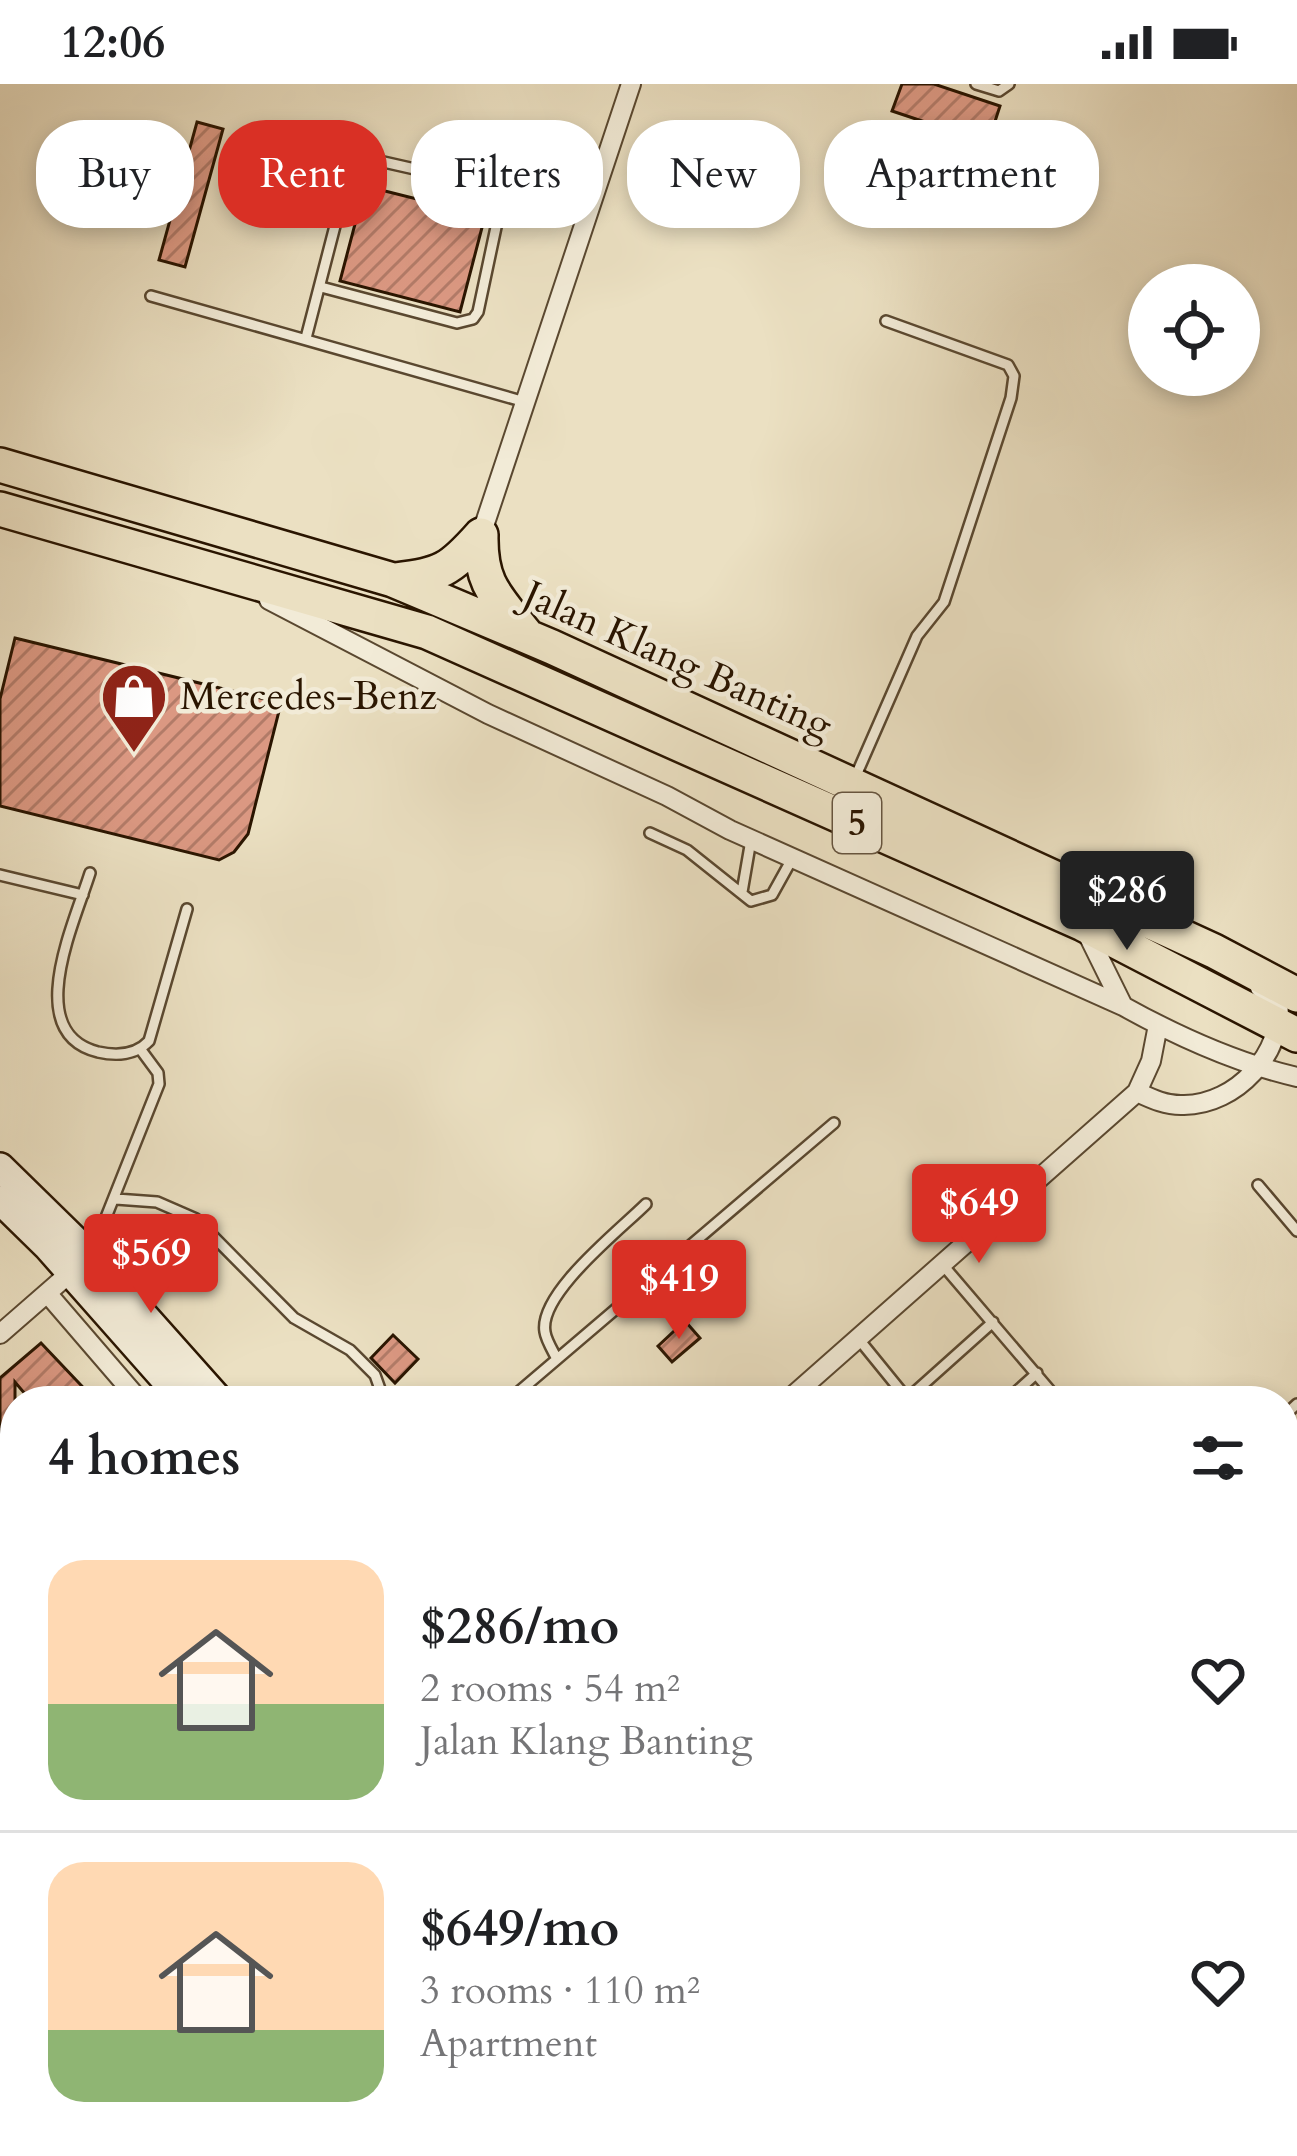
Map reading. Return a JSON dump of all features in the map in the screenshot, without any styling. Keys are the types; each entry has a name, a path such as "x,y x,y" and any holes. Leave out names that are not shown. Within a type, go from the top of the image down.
{"highway":[{"name":"Jalan Klang Banting","path":"0,465 393,580 526,636 1214,951 1297,995"},
{"name":"Jalan Klang Banting","path":"0,509 427,632 1083,924 1289,1030"},
{"path":"0,528 38,520"},
{"path":"393,580 436,574 459,560 481,535"},
{"path":"481,535 480,566 492,591 526,636"},
{"path":"427,632 445,623 460,625 561,670 719,724"}],"street":[{"path":"481,535 631,84"},
{"path":"210,570 488,714 792,859 1158,1025 1258,1068 1297,1077"},
{"path":"404,668 427,632"},
{"path":"1083,924 1123,1006"},
{"path":"1137,1092 1156,1102 1183,1106 1208,1102 1258,1068 1289,1030 1278,1002 1214,951"},
{"path":"803,1386 1137,1092 1151,1061 1158,1025"},
{"path":"0,1167 173,1386"},
{"path":"0,1200 80,1264 205,1386"},
{"path":"0,1334 80,1264"},
{"path":"47,1293 127,1386"}],"lane":[{"path":"976,84 999,91 1009,84"},
{"path":"306,338 350,168 361,159 490,186 502,199 473,319 457,322 321,287"},
{"path":"151,296 525,402"},
{"path":"851,785 916,636 944,602 1014,376 1008,365 886,321"},
{"path":"650,832 687,850 751,901 772,896 792,859"},
{"path":"742,892 752,840"},
{"path":"90,873 56,993 56,1016 80,1047 106,1054 141,1050"},
{"path":"0,875 83,895"},
{"path":"141,1050 154,1030 187,909"},
{"path":"80,1264 116,1199 159,1084 158,1073 141,1050"},
{"path":"526,1386 834,1124"},
{"path":"1258,1185 1297,1231"},
{"path":"116,1199 157,1202 196,1219 294,1318 350,1350 375,1375 379,1386"},
{"path":"557,1359 544,1332 547,1307 646,1204"},
{"path":"941,1263 1047,1386"},
{"path":"923,1386 993,1322"},
{"path":"857,1337 897,1386"},
{"path":"1023,1386 1037,1373"}],"building":[{"path":"902,84 934,84 1000,106 995,120 919,120 892,111"},
{"path":"197,122 218,128 218,147 185,267 159,260 168,228 194,228"},
{"path":"387,192 411,198 411,228 482,228 460,312 340,281 354,228 387,228"},
{"name":"Mercedes-Benz","path":"15,638 281,703 248,834 234,852 219,860 0,806 0,699"},
{"path":"685,1321 700,1338 672,1362 658,1346"},
{"path":"393,1335 418,1359 395,1383 371,1358"},
{"path":"41,1343 82,1386 18,1386 15,1382 15,1386 0,1386 0,1378"}],"place":[{"name":"Mercedes-Benz","path":"134,755"}]}
